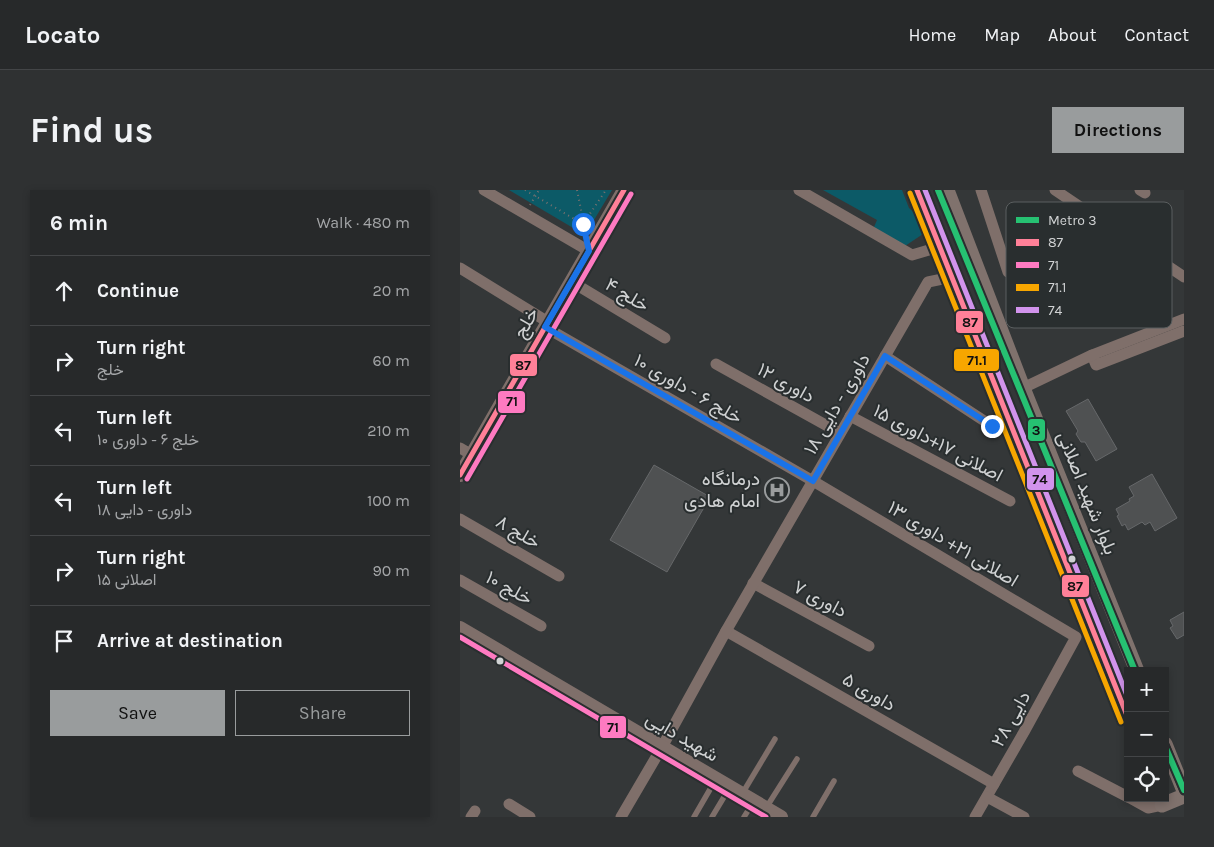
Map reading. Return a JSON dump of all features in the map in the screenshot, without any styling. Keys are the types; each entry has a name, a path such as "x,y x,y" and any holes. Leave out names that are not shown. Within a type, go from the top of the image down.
{"main road":[{"path":"917,190 1125,712"},
{"name":"بلوار شهید اصلانی","path":"947,190 1023,388 1134,667"},
{"path":"1169,754 1184,792"},
{"path":"1163,807 1184,796"}],"street":[{"path":"484,190 589,251"},
{"name":"خلج","path":"460,475 466,451 547,324 624,190"},
{"path":"799,190 912,255 939,247"},
{"path":"981,190 1006,266"},
{"path":"1055,190 1073,202"},
{"name":"خلج ۶ - داوری ۱۰","path":"460,268 547,324 813,481"},
{"path":"1172,269 1184,277"},
{"name":"داوری - دایی ۱۸","path":"621,817 753,583 928,282 952,277"},
{"name":"خلج ۴","path":"572,282 665,338"},
{"path":"1172,324 1184,319"},
{"path":"1023,388 1092,355 1161,328"},
{"path":"1092,355 1096,365 1184,331"},
{"path":"885,356 992,426"},
{"name":"داوری ۱۲","path":"716,364 840,433"},
{"name":"اصلانی ۱۷+داوری ۱۵","path":"850,416 1010,502"},
{"name":"اصلانی ۲۱+ داوری ۱۳","path":"813,481 1076,637"},
{"name":"خلج ۸","path":"460,519 559,576"},
{"name":"خلج ۱۰","path":"460,580 541,626"},
{"name":"داوری ۷","path":"753,583 869,646"},
{"name":"شهید دایی","path":"460,628 781,817"},
{"name":"داوری ۵","path":"726,631 994,784"},
{"name":"دایی ۲۸","path":"975,817 1076,637"},
{"path":"1078,771 1124,795"},
{"path":"987,797 1024,817"},
{"path":"1137,802 1148,808 1163,807"},
{"path":"508,804 530,817"}],"lane":[{"path":"754,801 774,739"},
{"path":"744,817 754,801 797,759"},
{"path":"694,817 716,778"},
{"path":"814,817 834,781"},
{"path":"712,817 730,787"}],"path":[{"path":"525,190 583,224"},
{"path":"526,214 539,190"},
{"path":"577,190 589,251"},
{"path":"583,224 606,190"}],"shaded area":[{"path":"509,190 612,190 585,235"},
{"path":"823,190 902,190 909,208 920,218 926,232 905,246 874,227 877,220"}],"building":[{"path":"1088,399 1117,449 1096,461 1085,442 1081,442 1076,434 1078,431 1066,411"},
{"path":"654,465 710,497 667,572 610,540"},
{"path":"1152,474 1177,518 1155,531 1150,522 1145,525 1142,522 1128,530 1125,524 1122,526 1116,509 1130,501 1129,499 1134,496 1129,487"},
{"path":"1184,612 1184,635 1177,639 1170,628 1173,626 1170,620"}],"metro line":[{"name":"3","path":"938,190 1133,667"},
{"name":"3","path":"1169,755 1184,790"}],"transit line":[{"name":"87","path":"460,475 624,190"},
{"name":"87","path":"917,190 1126,712"},
{"name":"74","path":"925,190 1124,688"},
{"name":"71.1","path":"910,193 1121,722"},
{"name":"71","path":"467,479 631,194"},
{"name":"71","path":"460,637 766,817"},
{"name":"87","path":"1169,755 1184,791"}],"place":[{"name":"درمانگاه امام هادی","path":"777,490"}],"route":[{"path":"583,224 589,251 545,327 813,481 885,356 992,426"}]}
